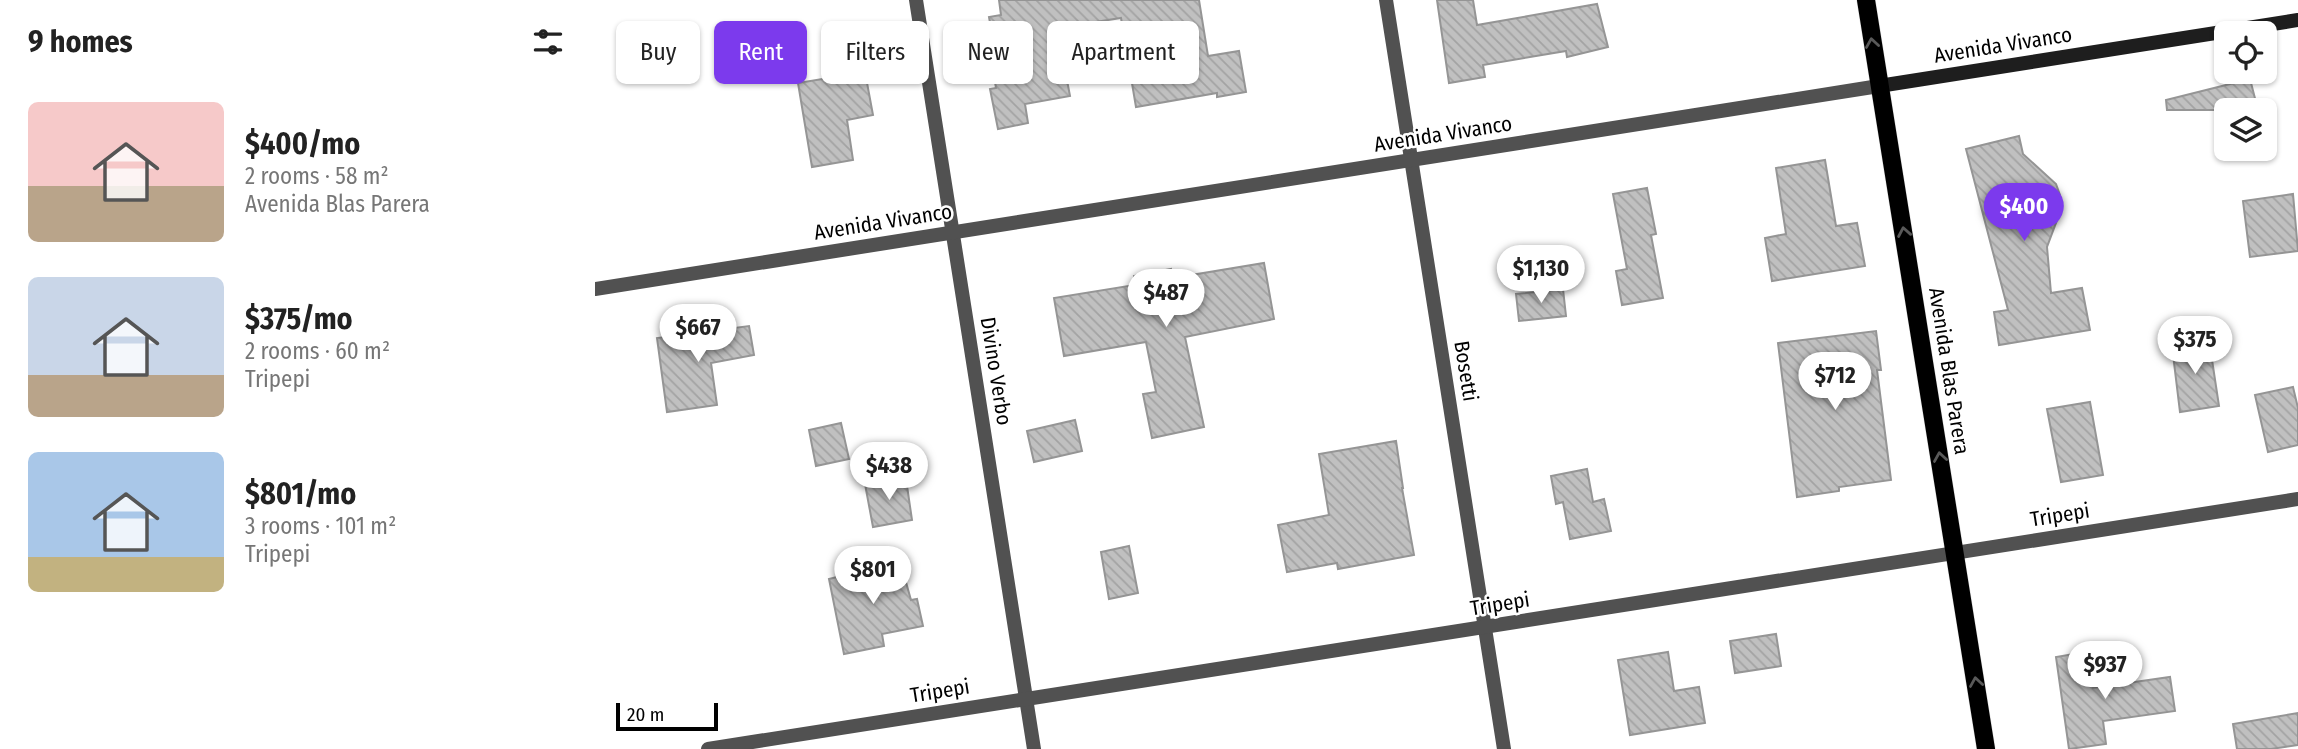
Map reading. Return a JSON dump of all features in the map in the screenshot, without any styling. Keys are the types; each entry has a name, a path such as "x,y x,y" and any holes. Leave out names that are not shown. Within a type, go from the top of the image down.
{"main road":[{"name":"Avenida Blas Parera","path":"1866,0 1986,749"},
{"name":"Avenida Vivanco","path":"1879,86 2298,20"}],"street":[{"name":"Divino Verbo","path":"916,0 1034,749"},
{"name":"Bosetti","path":"1386,0 1504,749"},
{"name":"Avenida Vivanco","path":"595,289 1879,86"},
{"name":"Tripepi","path":"708,749 2298,499"}],"building":[{"path":"999,0 1199,0 1208,56 1239,51 1246,92 1217,97 1217,93 1136,107 1132,84 1199,84 1199,21 1122,21 1121,18 1102,21 1047,21 1047,84 1068,84 1070,96 1025,104 1028,123 998,129 990,89 996,88 995,84 1033,84 1033,21 990,21 989,17 1001,15"},
{"path":"1437,0 1473,0 1477,25 1597,4 1608,47 1567,57 1566,51 1483,65 1485,77 1449,83"},
{"path":"821,79 821,84 867,84 873,115 847,120 853,160 812,167 798,84 807,84 807,82"},
{"path":"2230,84 2251,84 2255,98 2214,98 2214,110 2167,110 2166,100"},
{"path":"2019,136 2023,154 2056,184 2060,195 2062,207 2047,247 2051,293 2082,288 2090,330 1999,345 1994,312 2008,310 1966,149"},
{"path":"1825,160 1836,226 1857,223 1865,266 1772,281 1765,238 1786,234 1776,168"},
{"path":"1647,188 1656,234 1651,235 1663,298 1622,305 1616,271 1627,269 1613,194"},
{"path":"2293,194 2298,251 2250,257 2243,201"},
{"path":"1264,263 1274,319 1185,337 1204,427 1152,438 1143,394 1156,392 1146,342 1064,356 1054,298 1135,285 1134,276 1171,269 1173,278"},
{"path":"1563,289 1566,316 1519,321 1516,294"},
{"path":"749,326 754,355 711,363 717,405 667,412 657,338"},
{"path":"1876,331 1881,370 1877,370 1891,480 1839,487 1839,491 1797,497 1778,343"},
{"path":"2209,340 2219,406 2180,412 2172,346"},
{"path":"2293,387 2298,408 2298,445 2268,452 2255,395"},
{"path":"2090,402 2103,475 2061,482 2047,409"},
{"path":"1075,420 1082,451 1034,462 1027,431"},
{"path":"841,423 849,459 816,466 809,430"},
{"path":"1396,441 1414,555 1338,569 1337,563 1287,572 1278,525 1329,515 1319,454"},
{"path":"1587,469 1593,502 1604,499 1611,531 1570,539 1563,502 1556,504 1551,476"},
{"path":"906,479 912,520 873,527 865,484"},
{"path":"1129,546 1138,593 1109,599 1101,552"},
{"path":"900,561 911,600 917,599 923,626 882,634 884,646 844,654 829,579"},
{"path":"1776,634 1781,666 1735,673 1730,641"},
{"path":"1668,652 1674,691 1699,687 1705,723 1630,735 1618,660"},
{"path":"2086,652 2093,688 2170,677 2175,711 2103,721 2106,744 2069,749 2056,657"},
{"path":"2298,713 2298,745 2271,749 2237,749 2233,724"}]}
